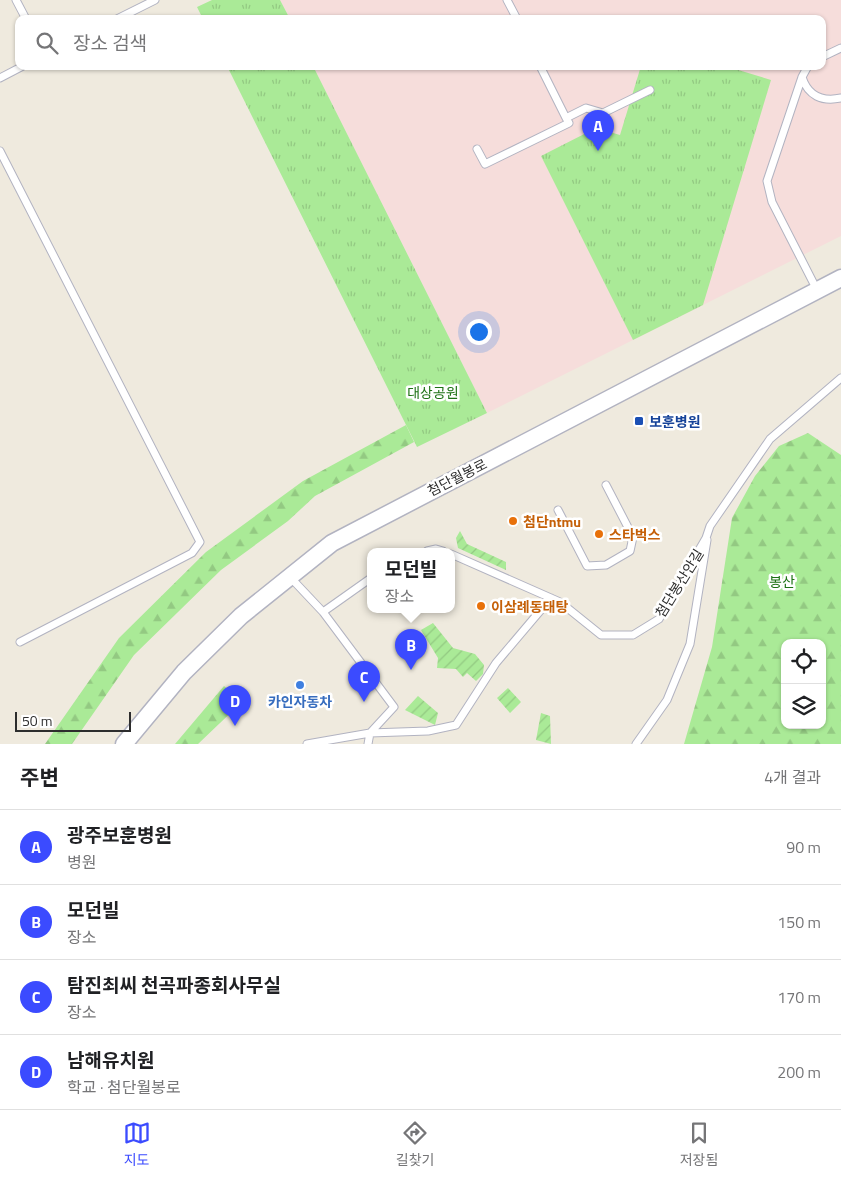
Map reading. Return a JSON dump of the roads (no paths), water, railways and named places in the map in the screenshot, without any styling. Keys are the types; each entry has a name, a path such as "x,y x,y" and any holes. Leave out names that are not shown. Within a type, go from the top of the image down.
{"street":[{"name":"첨단월봉로","path":"124,744 184,672 241,616 332,543 841,278"}],"lane":[{"path":"16,0 24,15"},
{"path":"125,15 155,0"},
{"path":"507,0 514,15"},
{"path":"826,55 841,48"},
{"path":"0,78 15,70"},
{"path":"477,148 485,164 569,123 542,70"},
{"path":"806,70 767,181 772,202 818,290"},
{"path":"802,77 805,87 812,95 822,99 841,98"},
{"path":"566,118 586,108 604,113 650,90"},
{"path":"0,151 200,542 192,553 20,642"},
{"name":"첨단봉산안길","path":"455,556 552,598 601,635 633,635 659,619 706,538 710,526 770,439 841,378"},
{"path":"558,510 587,566 606,565 630,551 633,542 606,485"},
{"name":"첨단봉산안길","path":"636,744 667,700 690,644 710,526"},
{"path":"289,577 323,612 394,707 370,733 368,744"},
{"path":"323,612 367,581"},
{"path":"307,744 370,733 428,731 456,725 496,663 552,598"}],"place":[{"name":"광주보훈병원","path":"598,151"},
{"name":"보훈병원","path":"639,421"},
{"name":"첨단ntmu","path":"513,521"},
{"name":"스타벅스","path":"599,534"},
{"name":"이삼례동태탕","path":"481,606"},
{"name":"모던빌","path":"411,670"},
{"name":"카인자동차","path":"300,685"},
{"name":"탐진최씨 천곡파종회사무실","path":"364,702"},
{"name":"남해유치원","path":"235,726"}],"park label":[{"name":"대상공원","path":"433,392"},
{"name":"봉산","path":"782,581"}]}
